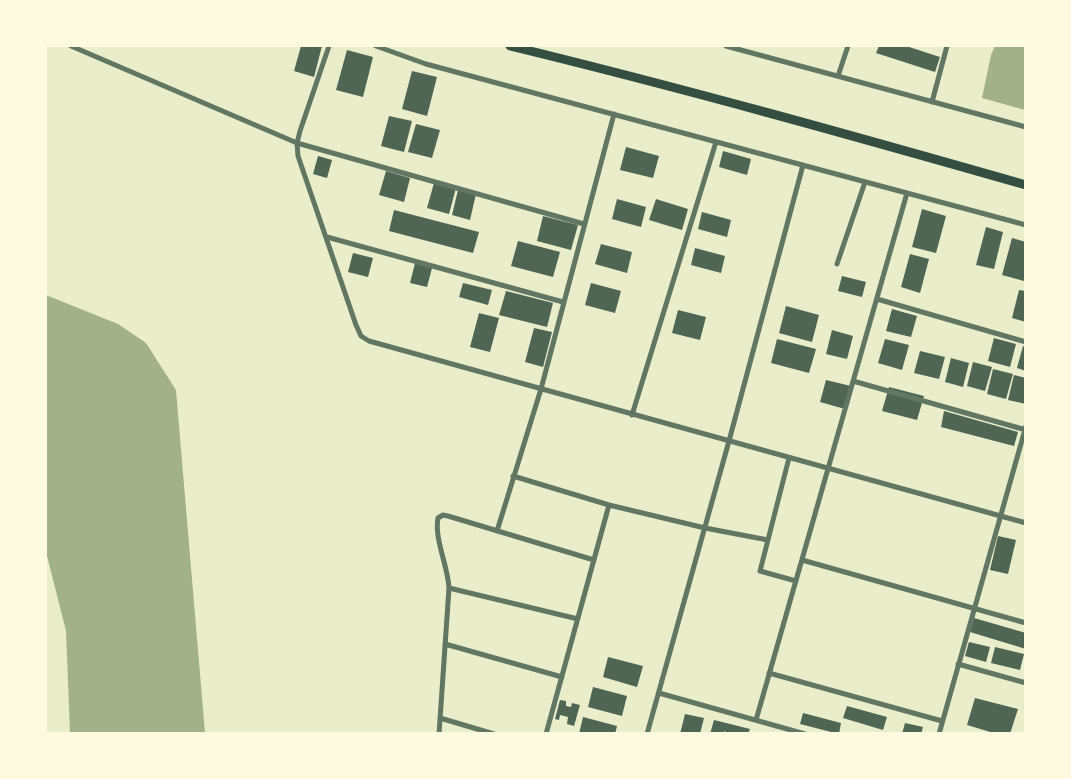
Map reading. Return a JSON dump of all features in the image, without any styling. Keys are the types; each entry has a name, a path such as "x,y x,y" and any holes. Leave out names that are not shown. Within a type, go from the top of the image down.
{"main road":[{"path":"510,46 618,72 1026,185"}],"street":[{"path":"71,46 297,143 584,225"},
{"path":"329,46 297,143 298,156 361,336 383,346 1026,523"},
{"path":"376,46 426,64 1026,225"},
{"path":"726,46 739,47 1026,127"},
{"path":"838,76 848,46"},
{"path":"932,102 947,46"},
{"path":"497,531 541,389 614,114"},
{"path":"632,415 716,142"},
{"path":"647,733 803,165"},
{"path":"837,264 865,182"},
{"path":"756,720 907,193"},
{"path":"326,237 563,302"},
{"path":"877,299 1026,342"},
{"path":"853,381 1025,428 939,733"},
{"path":"789,458 760,571 796,581"},
{"path":"513,476 609,505 768,540"},
{"path":"546,733 609,505"},
{"path":"439,733 449,578 437,527 438,518 448,516 594,560"},
{"path":"802,560 1026,623"},
{"path":"449,589 578,619"},
{"path":"446,644 562,677"},
{"path":"958,664 1026,683"},
{"path":"769,673 942,721"},
{"path":"659,693 805,733"},
{"path":"440,718 494,733"}],"shaded area":[{"path":"995,46 1025,46 1025,110 982,98"},
{"path":"46,295 118,324 146,343 176,390 205,733 70,733 66,631 46,552"}],"building":[{"path":"301,46 322,46 314,77 294,71"},
{"path":"879,46 906,46 940,57 935,72 876,53"},
{"path":"347,50 373,57 363,97 336,90"},
{"path":"412,71 437,77 427,116 402,109"},
{"path":"389,116 412,121 404,152 381,146"},
{"path":"416,124 440,130 432,158 408,152"},
{"path":"626,147 659,156 653,178 620,170"},
{"path":"723,151 751,159 747,175 719,167"},
{"path":"318,156 332,160 327,178 313,174"},
{"path":"386,171 410,178 404,202 379,195"},
{"path":"434,183 456,188 449,214 427,208"},
{"path":"458,190 476,194 470,220 452,215"},
{"path":"617,199 646,207 641,227 612,219"},
{"path":"656,199 688,209 682,230 649,220"},
{"path":"922,209 946,216 936,253 912,247"},
{"path":"394,210 479,232 473,253 389,231"},
{"path":"702,212 731,220 727,237 698,229"},
{"path":"543,216 578,225 571,250 537,241"},
{"path":"986,227 1003,232 994,269 976,265"},
{"path":"1012,238 1026,242 1024,281 1002,275"},
{"path":"518,241 560,252 553,277 511,266"},
{"path":"601,244 632,252 627,273 595,264"},
{"path":"695,248 725,256 721,273 691,265"},
{"path":"353,253 373,258 368,277 348,272"},
{"path":"910,254 929,259 920,293 901,287"},
{"path":"415,263 432,268 427,287 410,283"},
{"path":"842,276 866,282 862,297 838,291"},
{"path":"463,283 492,290 488,305 459,297"},
{"path":"591,283 621,291 615,313 585,305"},
{"path":"1019,290 1026,291 1026,322 1012,318"},
{"path":"506,291 553,303 547,327 499,315"},
{"path":"786,306 819,315 812,342 779,333"},
{"path":"892,309 917,316 911,337 886,331"},
{"path":"678,310 706,317 700,340 672,333"},
{"path":"479,313 499,318 490,352 470,347"},
{"path":"534,328 552,332 543,367 525,362"},
{"path":"832,330 853,336 847,359 826,354"},
{"path":"994,338 1016,344 1010,367 988,361"},
{"path":"777,339 816,349 809,373 771,363"},
{"path":"885,339 909,345 902,370 878,363"},
{"path":"1023,346 1026,347 1026,371 1017,368"},
{"path":"920,351 945,357 939,379 914,373"},
{"path":"951,358 969,363 963,387 945,382"},
{"path":"973,362 992,367 985,391 967,386"},
{"path":"993,369 1013,374 1006,399 987,394"},
{"path":"1014,375 1026,378 1026,404 1008,400"},
{"path":"826,380 851,386 845,409 820,402"},
{"path":"889,387 924,396 917,420 882,411"},
{"path":"944,411 1018,432 1014,446 941,427"},
{"path":"998,536 1016,540 1008,574 990,570"},
{"path":"974,618 1026,633 1026,649 970,632"},
{"path":"969,642 990,647 986,662 965,656"},
{"path":"995,647 1024,654 1020,670 991,663"},
{"path":"608,657 643,666 637,687 603,677"},
{"path":"593,687 627,696 622,716 588,707"},
{"path":"975,698 1018,709 1010,734 997,734 967,725"},
{"path":"560,700 566,701 566,706 571,707 572,703 580,705 574,726 567,724 568,717 560,715 559,720 555,719"},
{"path":"847,706 887,717 883,730 843,718"},
{"path":"803,713 841,723 839,734 800,724"},
{"path":"685,714 704,718 700,734 680,734"},
{"path":"583,717 617,726 615,734 579,734"},
{"path":"714,720 750,729 748,734 729,734 724,731 723,734 710,734"},
{"path":"905,723 923,727 921,734 902,734"}]}
